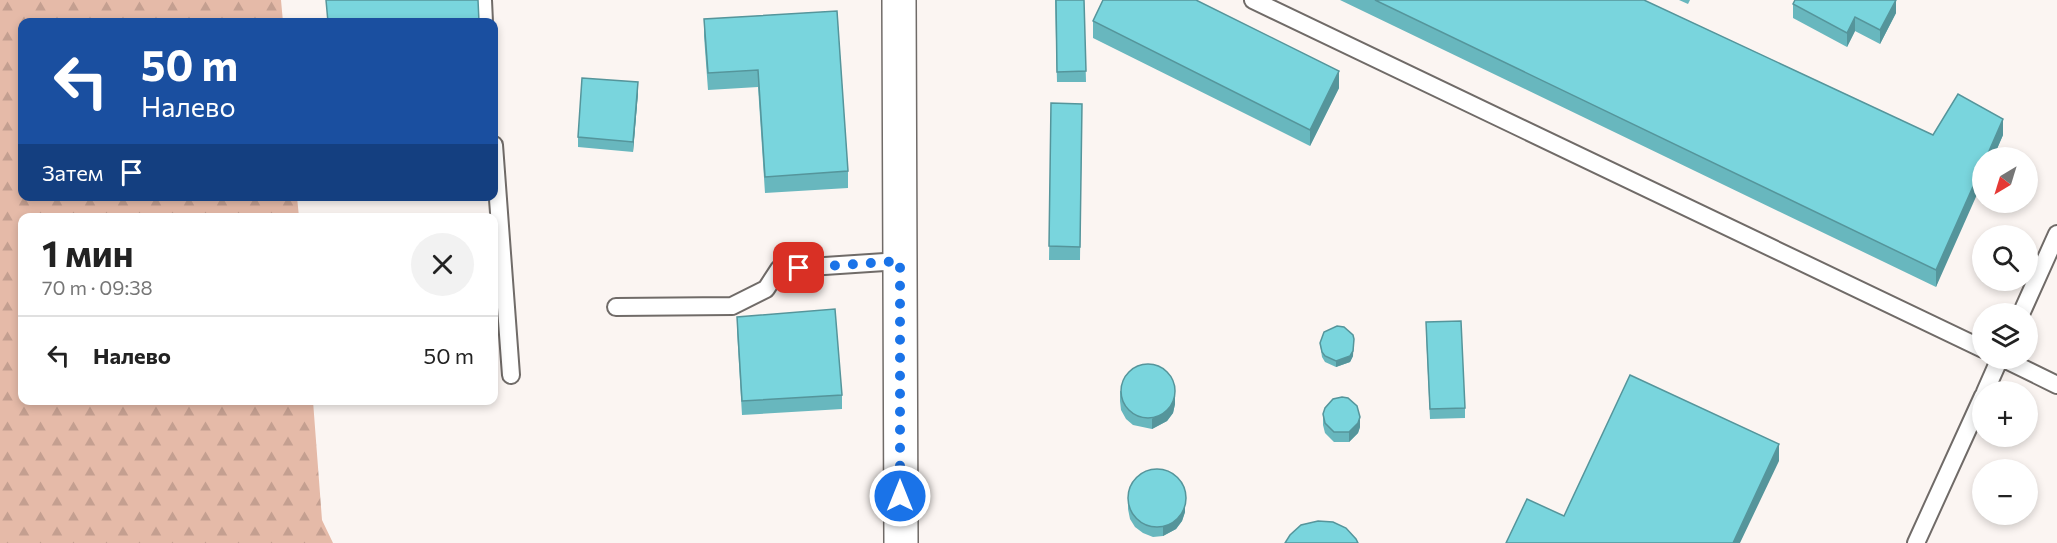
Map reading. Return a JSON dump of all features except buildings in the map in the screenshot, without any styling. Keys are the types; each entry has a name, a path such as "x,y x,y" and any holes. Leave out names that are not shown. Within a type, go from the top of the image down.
{"street":[{"path":"899,0 901,543"}],"lane":[{"path":"483,0 484,18"},
{"path":"1253,0 1972,344"},
{"path":"498,199 511,375"},
{"path":"2026,303 2057,234"},
{"path":"616,308 732,306 766,289 779,269 900,261"},
{"path":"2024,369 2057,385"},
{"path":"1916,543 1972,420"}],"green space":[{"path":"0,0 281,0 283,18 18,18 18,201 297,201 299,213 18,213 18,405 313,405 322,520 333,543 0,543"}],"route":[{"path":"799,268 900,261 900,496"}]}
